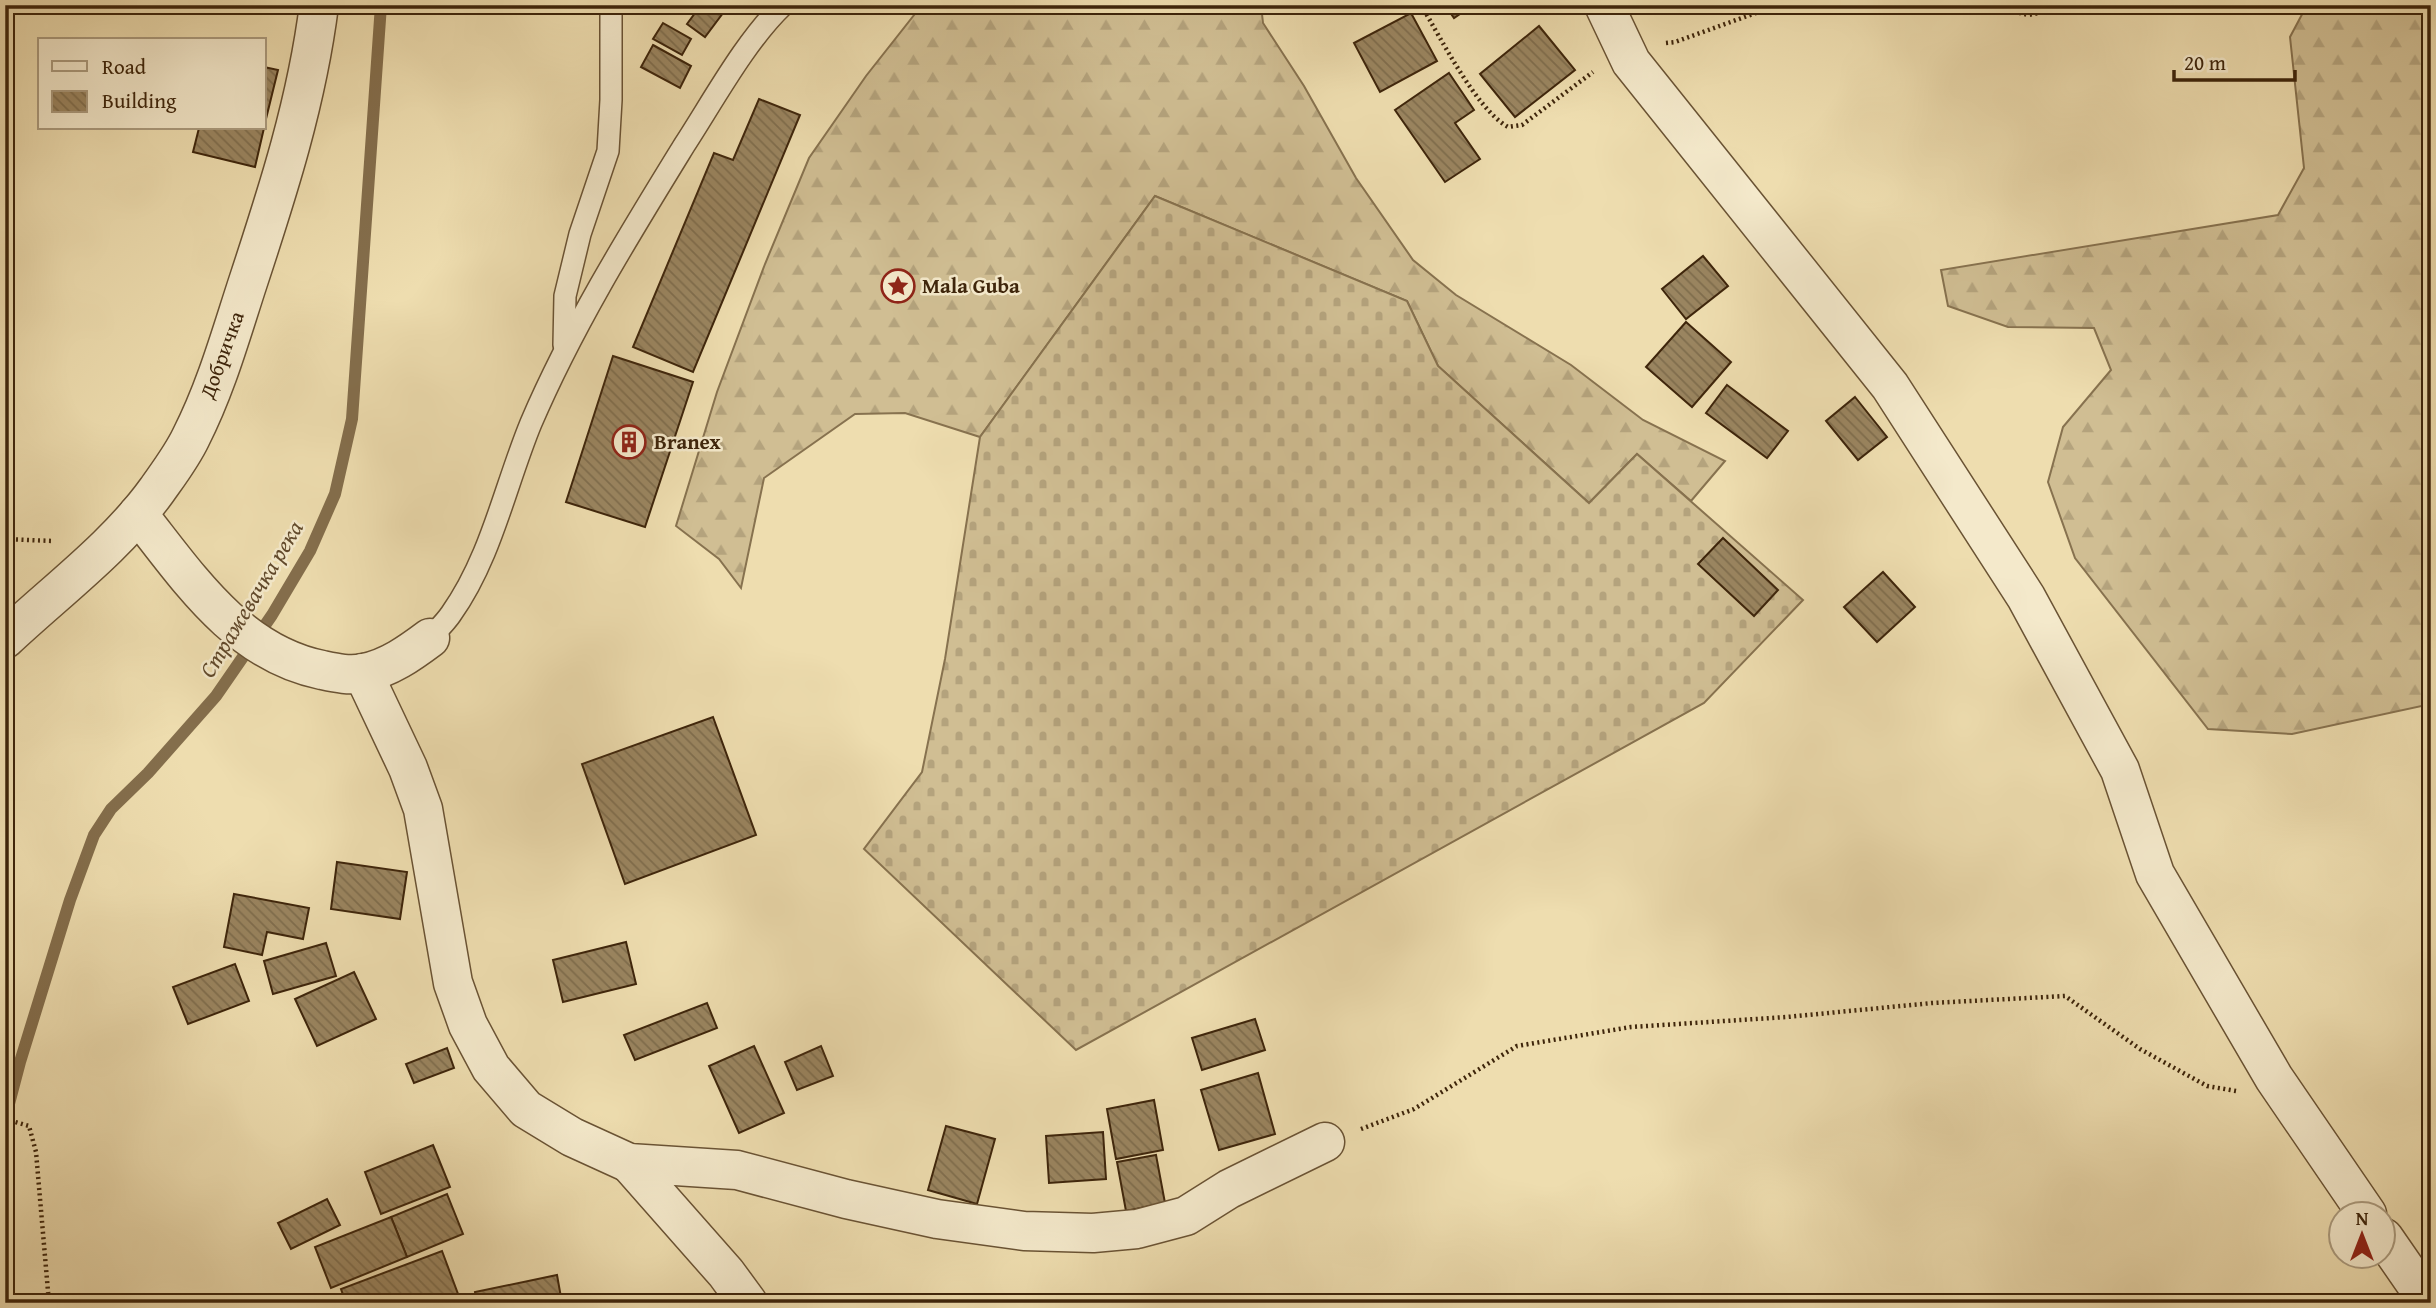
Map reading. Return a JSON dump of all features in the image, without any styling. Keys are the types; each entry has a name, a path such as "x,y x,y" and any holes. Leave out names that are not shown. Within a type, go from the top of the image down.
{"street":[{"name":"Добричка","path":"5,639 138,514 162,483 191,437 216,375 290,150 312,60 318,5"},
{"path":"1604,5 1631,62 1890,386 2026,597 2120,770 2155,874 2274,1078 2358,1200"},
{"path":"138,514 223,617 280,657 325,671 363,673 382,668 405,656 430,638"},
{"path":"363,673 408,768 423,808 453,983 468,1025 491,1068 526,1109 572,1138 629,1163 737,1170 846,1199 937,1219 1024,1231 1093,1233 1137,1229 1186,1216 1229,1189 1325,1142"},
{"path":"629,1163 726,1273 748,1303"},
{"path":"2398,1258 2429,1303"}],"lane":[{"path":"563,351 565,296 580,234 608,151 611,5"},
{"path":"430,638 451,615 484,550 527,433 563,351 636,222 713,100 758,33 783,5"}],"path":[{"path":"1420,5 1482,104 1495,120 1508,127 1522,125 1624,47 1675,42 1778,5"},
{"path":"1987,5 2028,15 2085,5"},
{"path":"1325,1142 1414,1109 1517,1046 1631,1027 1787,1017 1931,1003 2065,996 2140,1049 2207,1086 2246,1093 2274,1078"},
{"path":"5,1119 29,1126 36,1152 49,1303"}],"green space":[{"path":"922,5 1261,5 1263,23 1304,86 1356,178 1413,260 1456,295 1571,365 1643,420 1725,461 1691,501 1637,454 1589,503 1438,366 1407,301 1155,196 980,437 905,413 855,414 764,478 741,588 719,559 676,526 717,392 765,264 809,158 866,76"},
{"path":"2307,5 2431,5 2431,704 2292,734 2208,729 2075,558 2048,482 2063,427 2111,370 2094,328 2008,327 1948,306 1941,270 2278,215 2304,168 2290,37"},
{"path":"1155,196 1407,301 1438,366 1589,503 1637,454 1803,600 1704,703 1076,1050 864,849 922,772 945,659 980,437"}],"building":[{"path":"701,5 720,5 726,9 705,37 687,24"},
{"path":"1445,5 1473,5 1454,18"},
{"path":"1411,13 1437,61 1380,92 1354,43"},
{"path":"663,23 691,39 682,55 653,39"},
{"path":"1539,26 1575,70 1515,117 1480,74"},
{"path":"653,45 691,66 680,88 641,67"},
{"path":"266,67 278,70 266,119"},
{"path":"1449,73 1474,110 1455,123 1480,159 1445,182 1395,110"},
{"path":"759,99 800,115 693,372 633,347 714,153 733,160"},
{"path":"198,130 264,130 255,167 193,152"},
{"path":"1703,256 1728,286 1686,319 1662,289"},
{"path":"1686,322 1731,362 1692,407 1646,367"},
{"name":"Branex","path":"613,356 693,382 645,527 566,502"},
{"path":"1727,385 1788,431 1767,458 1706,413"},
{"path":"1855,397 1887,437 1858,460 1826,421"},
{"path":"1723,538 1778,590 1754,616 1698,564"},
{"path":"1883,572 1915,607 1877,642 1844,607"},
{"path":"713,717 756,835 625,884 582,764"},
{"path":"337,862 407,872 400,919 331,909"},
{"path":"234,894 309,908 303,939 267,932 262,955 224,947"},
{"path":"626,942 636,984 563,1002 553,960"},
{"path":"326,943 336,976 273,994 264,961"},
{"path":"235,964 249,1001 188,1024 173,987"},
{"path":"354,972 376,1019 317,1046 295,999"},
{"path":"707,1003 717,1028 635,1060 624,1035"},
{"path":"1255,1019 1265,1050 1202,1070 1192,1038"},
{"path":"754,1046 784,1113 739,1133 709,1066"},
{"path":"821,1046 833,1076 797,1090 785,1062"},
{"path":"447,1048 454,1068 414,1083 406,1064"},
{"path":"1258,1073 1275,1134 1219,1150 1201,1090"},
{"path":"1154,1100 1163,1150 1116,1159 1107,1109"},
{"path":"946,1126 995,1139 977,1204 928,1190"},
{"path":"1103,1132 1106,1179 1049,1183 1046,1136"},
{"path":"433,1145 450,1187 381,1214 365,1172"},
{"path":"1156,1155 1165,1203 1126,1211 1117,1162"},
{"path":"447,1194 463,1234 407,1257 391,1217"},
{"path":"327,1199 340,1225 291,1249 278,1223"},
{"path":"391,1217 407,1257 331,1288 315,1247"},
{"path":"442,1251 458,1294 435,1303 346,1303 341,1289"},
{"path":"557,1275 562,1303 477,1303 475,1292"}],"waterway":[{"name":"Стражевачка река","path":"5,1119 70,900 94,835 111,809 148,773 216,696 272,615 310,551 335,494 352,419 381,5"}],"place":[{"name":"Mala Guba","path":"898,286"},
{"name":"Branex","path":"629,442"}]}
